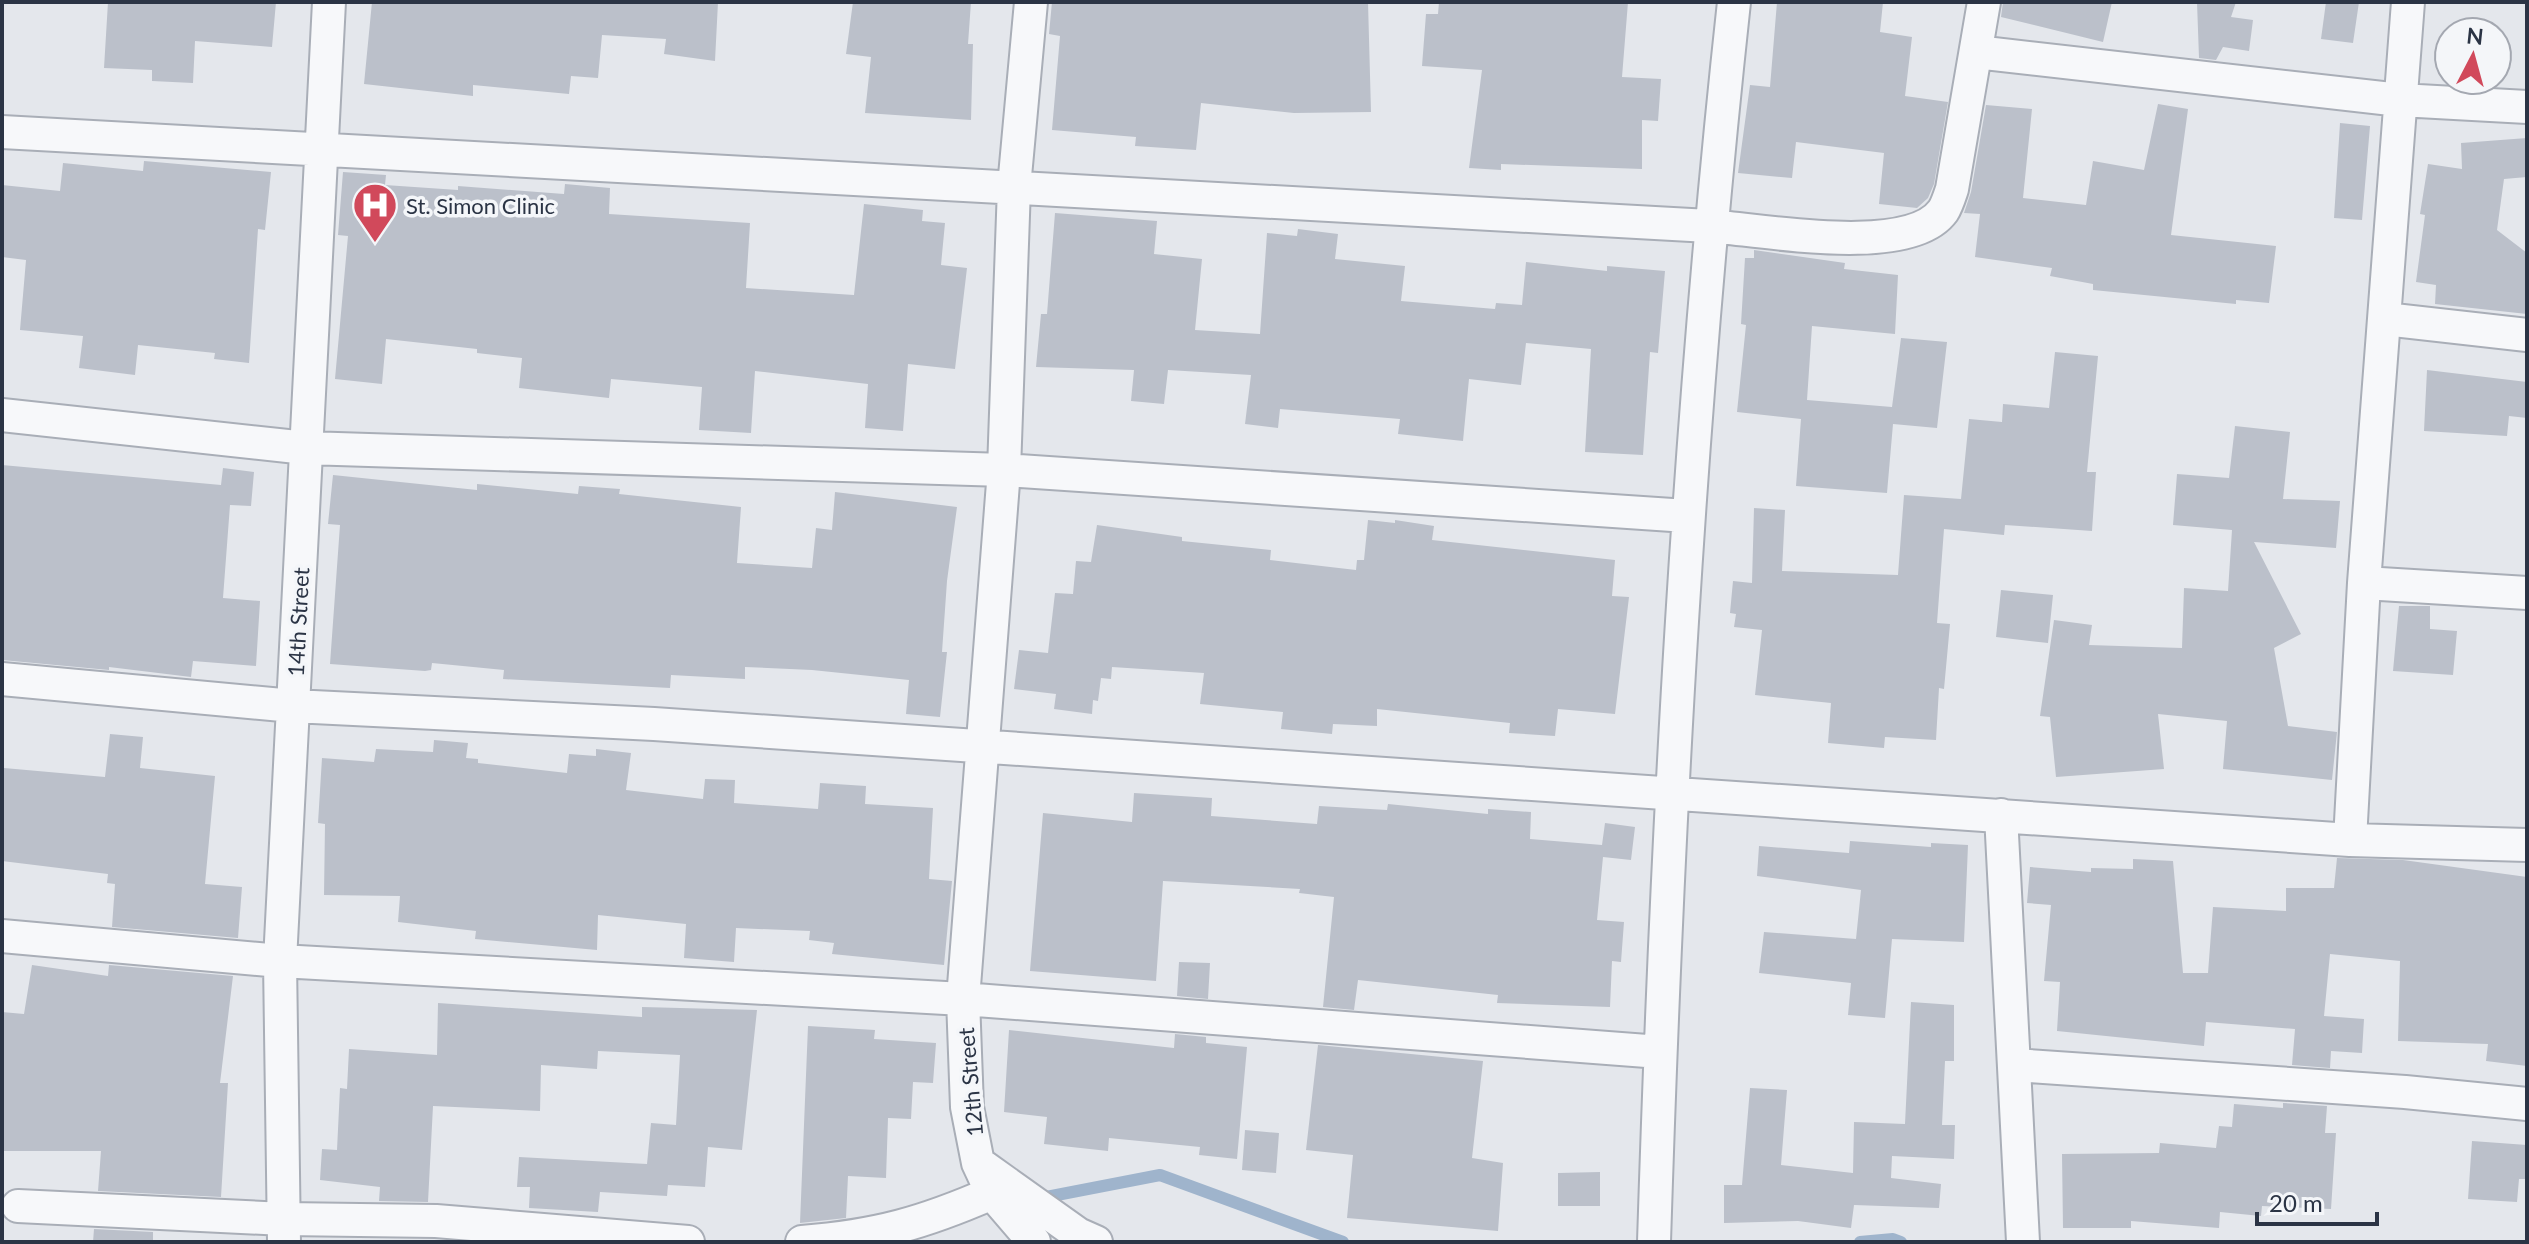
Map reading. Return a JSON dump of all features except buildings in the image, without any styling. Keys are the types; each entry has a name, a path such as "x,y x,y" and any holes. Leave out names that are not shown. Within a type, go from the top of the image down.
{"street":[{"name":"14th Street","path":"284,1230 280,961 329,2"},
{"name":"12th Street","path":"1031,2 1014,187 1004,470 980,746 963,999 967,1107 978,1163 992,1193 1034,1242"},
{"path":"1654,1242 1660,1052 1687,516 1709,226 1734,2"},
{"path":"2,132 1709,226 1871,239 1901,236 1943,212 1952,189 1984,2"},
{"path":"2350,840 2364,583 2408,2"},
{"path":"1976,52 2400,100 2527,107"},
{"path":"2385,319 2527,335"},
{"path":"2,415 306,448 1004,470 1687,516"},
{"path":"2364,583 2527,593"},
{"path":"2,679 293,706 654,724 2350,840 2527,845"},
{"path":"2001,815 2023,1242"},
{"path":"2,936 280,961 963,999 1660,1052"},
{"path":"2015,1065 2405,1092 2527,1104"},
{"path":"978,1163 1078,1234 1096,1242"},
{"path":"802,1242 854,1238 926,1222 992,1193"},
{"path":"18,1206 284,1230 436,1221 688,1242"}],"waterway":[{"path":"1036,1199 1160,1175 1343,1242"},
{"path":"1860,1242 1893,1239 1901,1242"}],"place":[{"name":"St. Simon Clinic","path":"375,244"}]}
